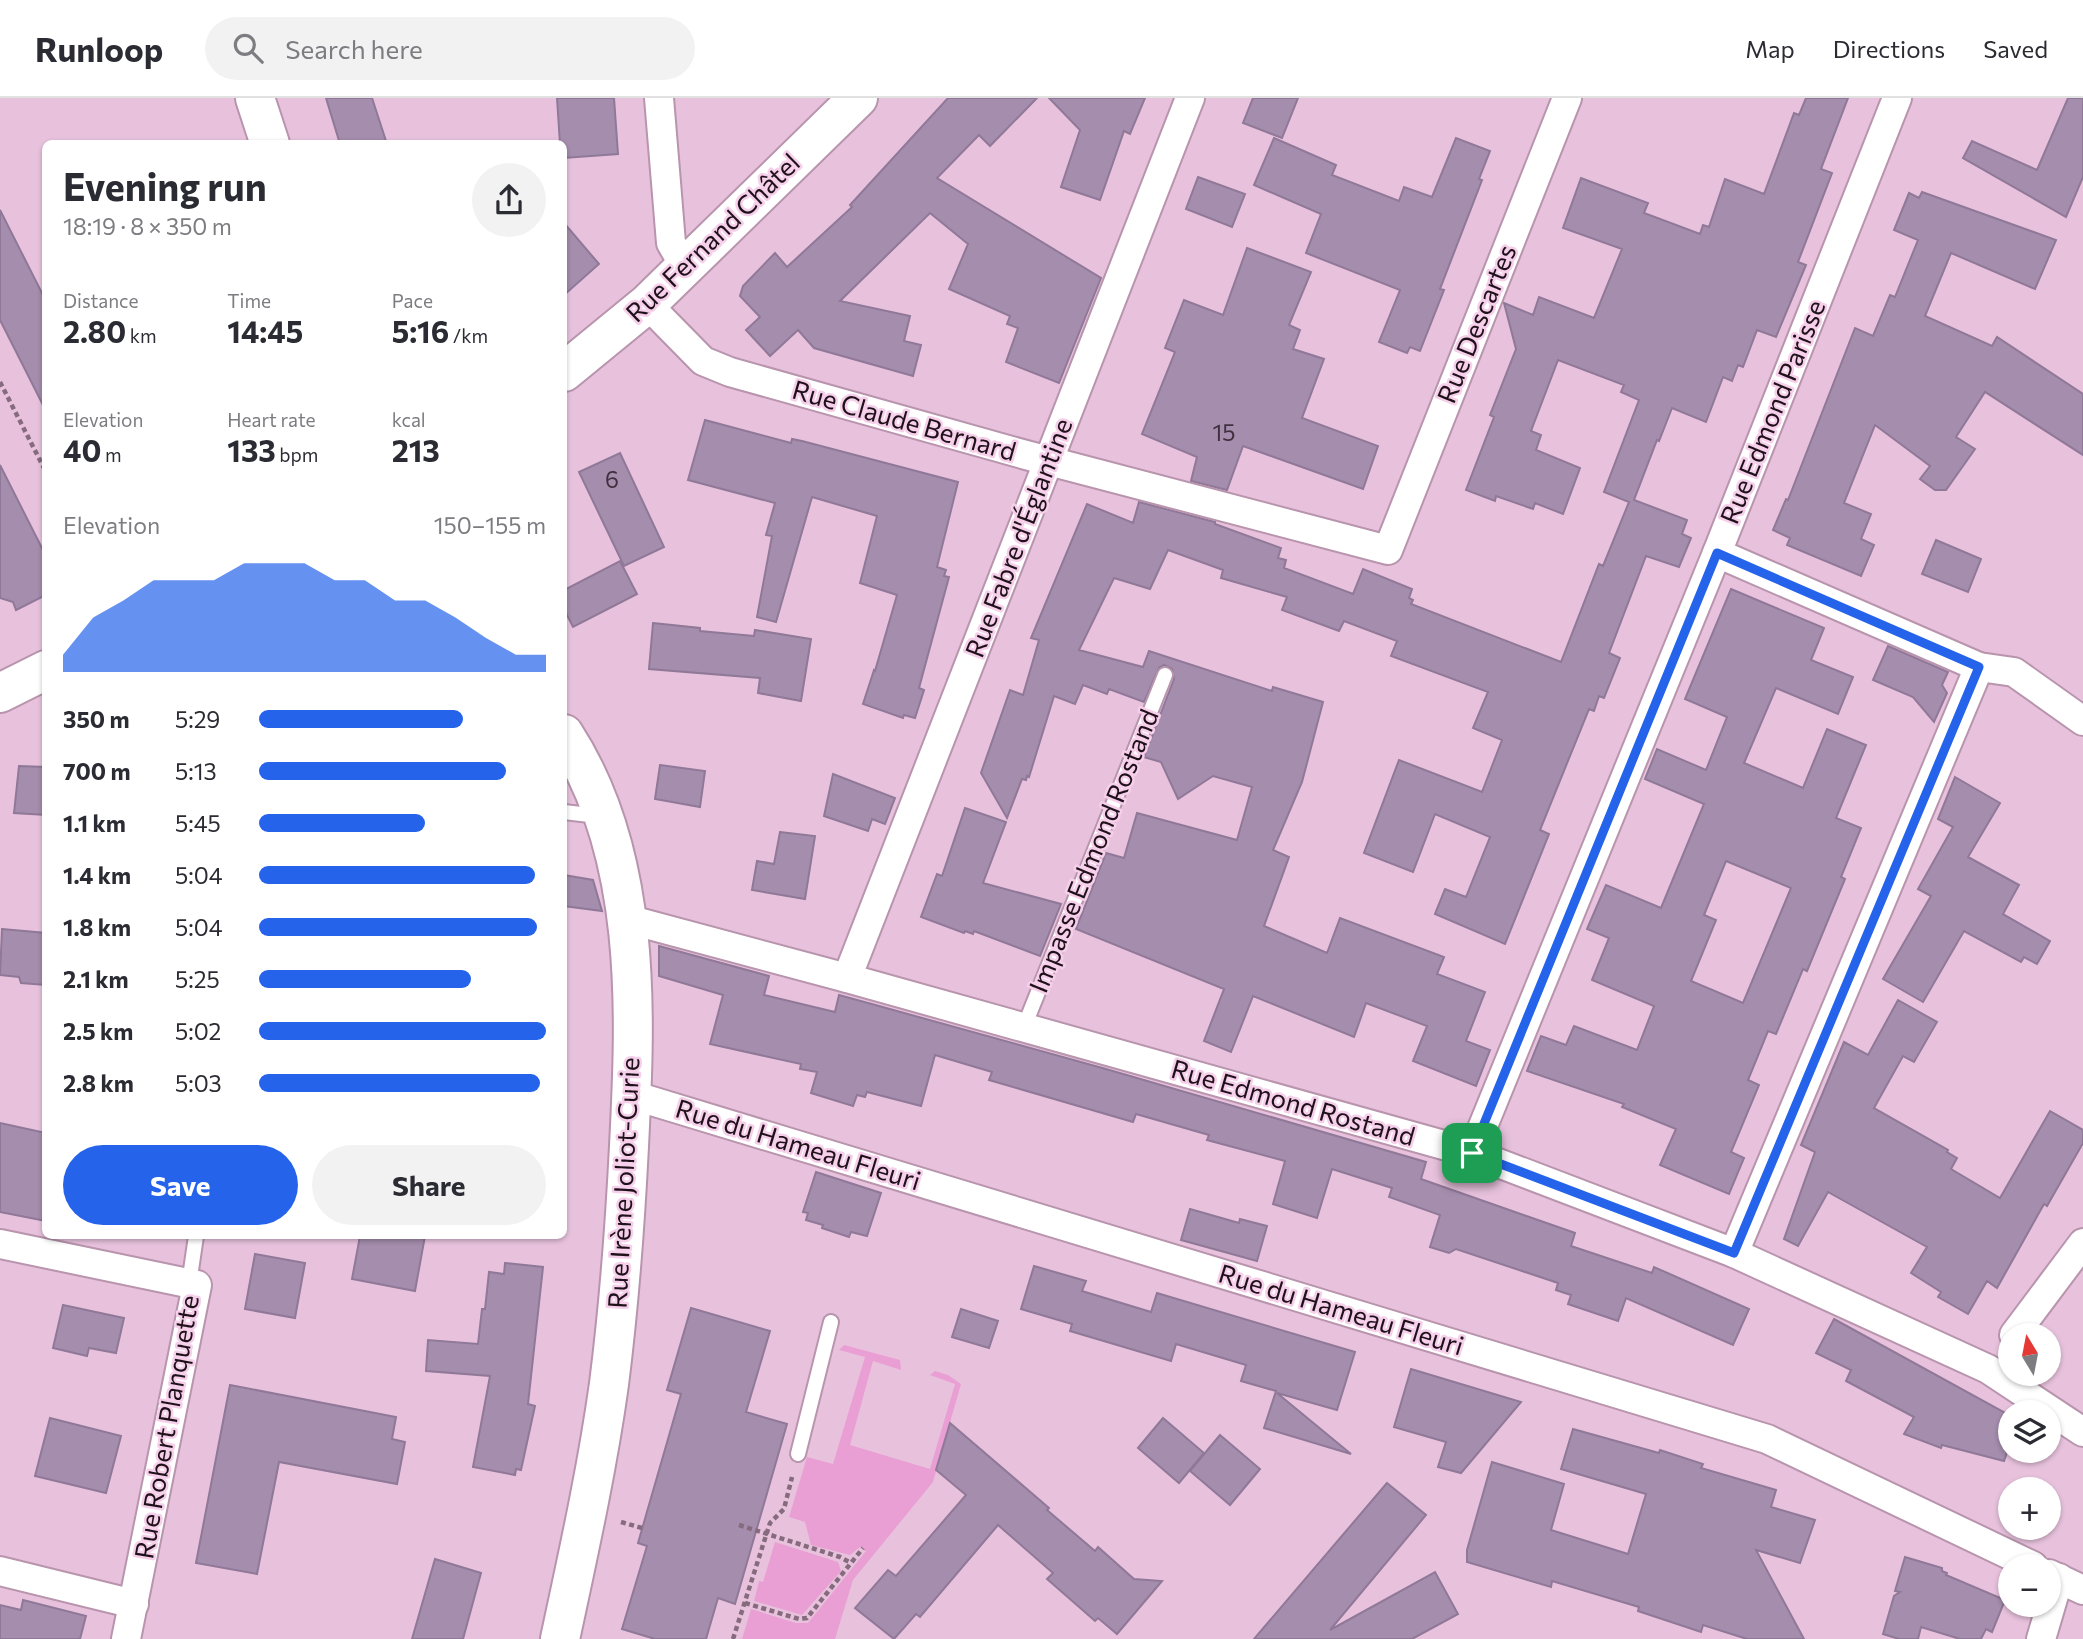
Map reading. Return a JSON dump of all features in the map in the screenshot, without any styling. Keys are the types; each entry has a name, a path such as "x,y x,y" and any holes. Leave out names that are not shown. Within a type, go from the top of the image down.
{"street":[{"path":"255,98 269,140"},
{"path":"659,98 671,243 685,267"},
{"name":"Rue Fernand Châtel","path":"567,370 647,304 858,98"},
{"name":"Rue Fabre d'Églantine","path":"847,978 1191,98"},
{"name":"Rue Descartes","path":"1388,550 1567,98"},
{"name":"Rue Edmond Parisse","path":"1472,1153 1717,553 1897,98"},
{"name":"Rue Claude Bernard","path":"647,304 703,361 721,369 1049,462 1388,550"},
{"path":"1717,553 1979,667 2014,672 2083,721"},
{"path":"1734,1253 1979,667"},
{"path":"0,693 42,672"},
{"name":"Rue Irène Joliot-Curie","path":"560,1639 609,1385 623,1260 632,1095 632,1003 627,919 621,884 603,816 582,762 567,739"},
{"name":"Rue Edmond Rostand","path":"627,919 1472,1153 1734,1253 1988,1369 2083,1432"},
{"name":"Rue du Hameau Fleuri","path":"632,1095 1767,1439 2008,1554"},
{"path":"2023,1323 2083,1243"},
{"name":"Rue Robert Planquette","path":"0,1244 197,1285 126,1639"},
{"path":"1988,1369 1998,1356"},
{"path":"0,1571 134,1604"},
{"path":"2041,1639 2046,1617"}],"lane":[{"name":"Impasse Edmond Rostand","path":"1024,1027 1165,675"},
{"path":"567,812 603,816"},
{"path":"189,1284 196,1239"},
{"path":"798,1454 831,1322"}],"path":[{"path":"0,382 42,464"},
{"path":"733,1639 770,1523 784,1508 798,1454"},
{"path":"739,1525 840,1557 851,1563"},
{"path":"745,1603 799,1619 807,1618 863,1548"}],"shaded area":[{"path":"844,1345 900,1360 901,1370 873,1361 850,1445 930,1469 955,1384 930,1375 935,1371 948,1375 961,1384 933,1482 853,1580 835,1639 742,1639 751,1609 796,1623 808,1623 866,1551 860,1547 850,1555 811,1545 805,1522 789,1517 807,1457 833,1464 865,1357 839,1350"},
{"path":"775,1542 838,1562 841,1571 802,1615 754,1601 759,1581 763,1582"}],"building":[{"path":"326,98 372,98 386,140 339,140"},
{"path":"557,98 614,98 618,154 567,158 567,140 560,140"},
{"path":"948,98 1037,98 990,146 979,135 937,178 1101,278 1059,383 1006,362 1018,328 1007,324 1010,316 949,289 968,244 930,213 840,301 910,316 904,341 921,345 913,376 814,348 798,330 770,356 746,330 760,317 740,296 743,286 775,253 787,267 852,207 850,205"},
{"path":"1049,98 1145,98 1130,134 1124,131 1100,200 1061,187 1080,130"},
{"path":"1253,98 1298,98 1282,138 1243,123"},
{"path":"1806,98 1848,98 1821,169 1832,173 1798,262 1806,265 1776,337 1757,330 1743,367 1738,365 1732,381 1723,377 1706,422 1672,408 1659,441 1657,440 1634,500 1687,520 1682,534 1691,538 1679,567 1646,556 1609,653 1620,658 1604,698 1599,696 1594,711 1589,709 1540,830 1549,834 1505,944 1435,914 1445,889 1466,897 1490,837 1435,814 1413,872 1364,853 1399,760 1482,792 1502,740 1473,728 1488,692 1391,656 1397,641 1344,621 1339,631 1282,610 1287,597 1221,578 1223,570 1168,550 1150,589 1114,578 1079,650 1143,667 1149,651 1272,691 1273,687 1323,702 1302,782 1273,850 1289,857 1264,926 1327,953 1340,918 1444,957 1437,974 1485,992 1466,1041 1490,1050 1476,1086 1413,1061 1427,1026 1366,1003 1354,1037 1253,996 1231,1052 1204,1041 1224,989 1076,929 1106,853 1124,858 1137,813 1237,840 1252,787 1213,776 1178,799 1161,762 1144,757 1174,679 1172,669 1164,665 1159,668 1144,702 1109,689 1107,694 1083,685 1075,704 1054,696 1029,777 1022,779 1007,818 981,773 1010,690 1023,695 1039,640 1031,638 1087,504 1133,523 1139,502 1215,522 1281,548 1278,558 1286,560 1284,568 1353,594 1363,569 1412,589 1409,598 1413,600 1411,604 1561,662 1599,564 1603,566 1629,502 1604,492 1639,400 1621,392 1624,385 1558,360 1531,431 1541,435 1536,450 1580,468 1563,514 1535,503 1533,509 1496,496 1495,501 1466,490 1494,417 1490,415 1516,349 1504,303 1533,315 1539,297 1594,318 1622,249 1563,228 1581,178 1648,203 1644,213 1700,234 1703,225 1709,227 1725,179 1764,194 1794,113 1799,115"},
{"path":"2068,98 2083,98 2083,177 2066,217 1963,158 1972,141 2037,170"},
{"path":"1274,138 1336,165 1332,175 1399,201 1404,187 1432,197 1456,138 1490,151 1479,179 1482,180 1440,289 1444,290 1420,351 1410,347 1407,353 1379,342 1400,290 1306,253 1321,214 1254,185"},
{"path":"1198,177 1245,194 1232,227 1186,209"},
{"path":"1922,192 2056,240 2035,289 1951,253 1925,316 1992,346 1997,337 2083,394 2083,455 1985,392 1956,437 1975,449 1946,490 1935,490 1920,479 1930,466 1875,425 1844,503 1871,514 1861,539 1874,545 1861,576 1787,545 1790,538 1773,530 1786,499 1788,500 1855,328 1873,336 1890,295 1895,297 1918,240 1894,230 1909,193 1919,198"},
{"path":"0,210 42,293 42,403 0,320"},
{"path":"567,227 599,264 567,292"},
{"path":"1247,248 1311,272 1289,325 1300,330 1293,349 1324,359 1302,418 1378,446 1363,489 1243,446 1227,490 1191,481 1197,457 1142,434 1175,352 1165,348 1184,300 1223,315"},
{"path":"705,420 791,443 792,439 802,441 958,482 937,567 946,570 944,576 949,577 919,688 924,690 915,718 904,715 903,718 863,704 897,595 860,583 877,516 812,497 776,622 757,617 772,536 766,535 775,503 688,480"},
{"path":"620,453 664,547 624,566 579,472"},
{"path":"0,465 42,548 42,597 16,610 13,602 0,598"},
{"path":"1936,540 1981,559 1968,592 1922,574"},
{"path":"620,561 637,594 573,627 567,615 567,588"},
{"path":"1731,589 1824,628 1811,660 1853,677 1838,714 1776,688 1744,763 1803,788 1827,729 1866,745 1836,818 1861,828 1841,877 1845,879 1807,971 1803,969 1776,1034 1768,1031 1748,1080 1759,1085 1731,1152 1744,1158 1729,1194 1660,1165 1676,1129 1622,1107 1624,1104 1527,1071 1541,1036 1566,1045 1574,1026 1637,1050 1654,1006 1592,980 1609,938 1587,929 1606,885 1661,908 1704,804 1645,779 1657,749 1706,770 1727,717 1685,699","holes":["1726,861 1791,888 1743,1003 1691,981 1716,920 1704,915"]},
{"path":"653,623 754,636 755,630 811,639 801,701 758,693 760,678 649,669"},
{"path":"1888,646 1948,672 1942,685 1947,693 1934,722 1913,697 1873,680"},
{"path":"660,765 705,771 700,807 655,799"},
{"path":"19,766 42,767 42,815 14,813"},
{"path":"833,774 895,798 885,824 872,819 868,831 824,816"},
{"path":"1955,777 2000,803 1968,857 2019,885 2003,914 2050,941 2037,964 2024,957 2021,962 1964,931 1923,1002 1883,979 1931,896 1918,889 1953,827 1938,819"},
{"path":"965,808 1006,822 983,883 1061,904 1040,956 974,931 973,934 964,933 921,917 937,874 942,876"},
{"path":"780,832 815,836 805,899 752,890 757,861 774,864"},
{"path":"567,876 593,880 602,911 567,906"},
{"path":"2,929 42,933 42,985 21,983 19,977 0,975"},
{"path":"659,946 769,976 764,995 835,1012 839,995 1426,1162 1421,1179 1575,1233 1571,1246 1652,1273 1654,1267 1749,1309 1733,1345 1626,1298 1618,1321 1568,1304 1571,1295 1556,1290 1558,1283 1456,1249 1449,1253 1430,1247 1440,1215 1389,1197 1392,1188 1332,1169 1317,1218 1273,1204 1285,1161 1207,1140 1209,1135 1136,1114 1133,1122 989,1080 992,1072 935,1055 921,1106 867,1092 865,1097 857,1095 853,1106 811,1093 817,1072 800,1069 801,1064 710,1044 723,995 659,976"},
{"path":"1898,1000 1937,1022 1914,1062 1903,1056 1874,1108 1948,1150 1947,1152 1957,1158 1951,1169 2000,1198 2050,1111 2083,1130 2083,1143 2047,1206 2044,1204 1997,1288 1987,1281 1968,1314 1938,1297 1941,1292 1911,1273 1927,1247 1828,1192 1798,1246 1784,1239 1815,1152 1801,1145 1844,1042 1868,1055"},
{"path":"0,1123 42,1132 42,1220 0,1212"},
{"path":"816,1172 881,1193 867,1236 851,1232 849,1237 806,1220 808,1213 803,1212"},
{"path":"1190,1209 1239,1223 1240,1219 1267,1226 1257,1261 1181,1240"},
{"path":"359,1239 424,1239 415,1291 352,1279"},
{"path":"255,1254 305,1263 295,1318 245,1309"},
{"path":"505,1263 543,1267 528,1404 535,1406 521,1470 516,1469 515,1475 473,1467 490,1376 426,1371 428,1340 478,1344 489,1272 504,1274"},
{"path":"1034,1266 1086,1281 1082,1291 1151,1312 1157,1293 1355,1352 1337,1410 1277,1393 1351,1454 1264,1428 1276,1391 1241,1381 1246,1365 1176,1344 1171,1361 1070,1331 1072,1324 1021,1309"},
{"path":"63,1305 124,1318 116,1353 89,1348 87,1356 53,1348"},
{"path":"691,1308 770,1331 746,1412 787,1424 735,1604 718,1598 706,1639 655,1639 622,1629 647,1546 638,1543 681,1394 667,1390"},
{"path":"961,1309 998,1321 989,1348 952,1337"},
{"path":"1834,1319 1998,1409 1998,1459 1942,1445 1941,1448 1904,1434 1914,1417 1846,1381 1851,1370 1816,1353"},
{"path":"1411,1369 1521,1402 1461,1473 1438,1467 1446,1442 1394,1427"},
{"path":"230,1385 396,1417 392,1439 405,1442 397,1484 279,1462 257,1574 196,1563"},
{"path":"50,1418 121,1436 106,1493 35,1476"},
{"path":"1163,1418 1204,1453 1179,1483 1138,1448"},
{"path":"950,1423 1095,1551 1098,1547 1134,1579 1162,1581 1117,1634 1098,1618 1095,1621 1047,1579 1053,1573 998,1525 920,1617 916,1614 894,1639 855,1608 888,1570 896,1576 966,1495 936,1470"},
{"path":"1573,1429 1659,1453 1660,1450 1703,1464 1701,1468 1776,1490 1771,1507 1815,1520 1800,1563 1756,1550 1804,1639 1747,1639 1703,1625 1701,1632 1638,1611 1639,1607 1552,1581 1551,1587 1467,1562 1467,1550 1492,1462 1564,1484 1551,1530 1628,1554 1646,1494 1561,1469"},
{"path":"1220,1435 1260,1469 1230,1505 1190,1471"},
{"path":"1387,1483 1426,1515 1330,1630 1435,1572 1458,1614 1412,1639 1254,1639"},
{"path":"1905,1557 1942,1568 1946,1575 1998,1597 1998,1617 1992,1632 1986,1629 1981,1639 1960,1639 1921,1627 1918,1639 1899,1639 1883,1634 1894,1596 1900,1592 1895,1591"},
{"path":"435,1559 481,1573 463,1639 412,1639"},
{"path":"23,1600 86,1616 80,1639 0,1639 0,1605 21,1610"}],"route":[{"path":"1717,553 1979,667 1734,1253 1472,1153 1717,553"}]}
